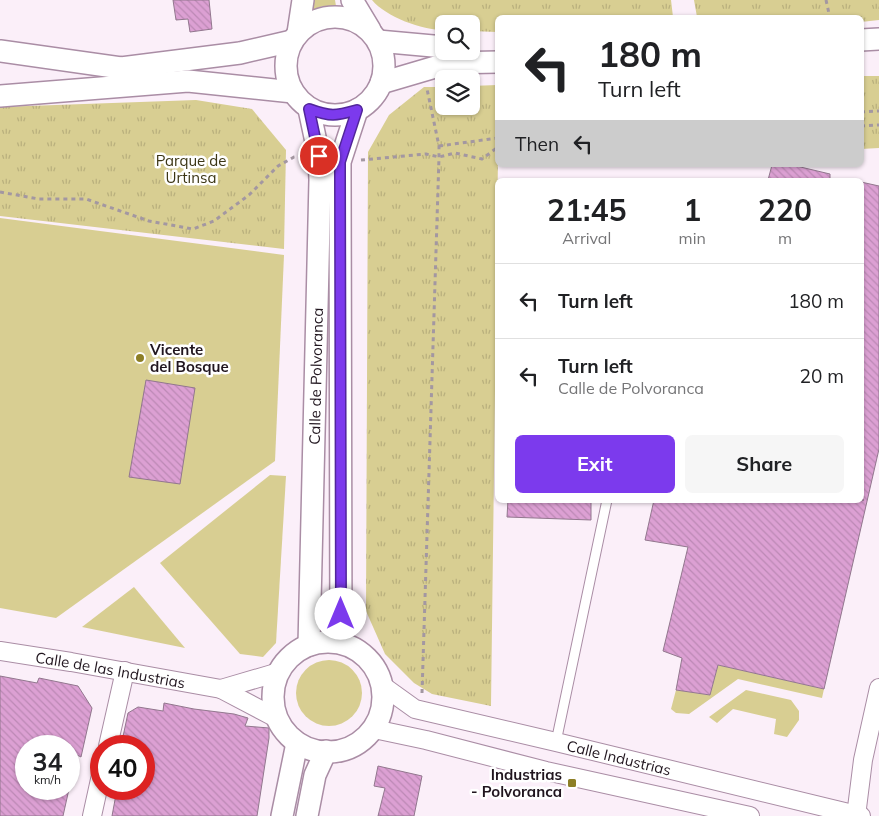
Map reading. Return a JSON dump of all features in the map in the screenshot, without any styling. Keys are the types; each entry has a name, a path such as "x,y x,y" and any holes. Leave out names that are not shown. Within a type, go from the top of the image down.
{"street":[{"path":"303,0 295,37 285,63 292,92 309,109 334,116 357,110 371,100 381,83 384,66 384,57 352,0"},
{"path":"0,51 121,68 240,53 295,37 310,23 324,18 342,17 357,22 374,37 435,46"},
{"path":"864,40 879,39"},
{"path":"480,49 495,49"},
{"path":"864,54 879,54"},
{"path":"381,83 449,63 495,62"},
{"path":"0,96 188,81 292,92"},
{"name":"Calle de Polvoranca","path":"309,109 319,156 320,209 309,645"},
{"name":"Calle de Polvoranca","path":"341,643 340,162 357,110"},
{"path":"324,642 341,643 357,650 370,661 383,686 382,707 374,729 358,743 345,749 314,750 297,743 278,719 274,704 274,688 279,672 291,656 309,645 324,642"},
{"name":"Calle de las Industrias","path":"0,651 221,689 278,719"},
{"path":"110,735 125,671"},
{"name":"Calle de las Industrias","path":"221,689 279,672"},
{"name":"Calle Industrias","path":"383,686 415,710 556,742 858,816"},
{"path":"858,816 863,760 879,688"},
{"name":"Calle Industrias","path":"374,729 426,740 546,771 750,816"},
{"path":"282,816 297,743"},
{"path":"307,816 315,775 326,751"},
{"path":"92,816 96,800"}],"lane":[{"path":"556,742 606,503"}],"path":[{"path":"826,0 829,15"},
{"path":"415,710 422,696 439,146 423,71"},
{"path":"864,112 879,111"},
{"path":"864,126 879,125"},
{"path":"439,146 495,138"},
{"path":"340,162 426,154 438,157 455,153 482,159 495,149"},
{"path":"0,192 40,199 86,200 149,221 193,229 214,222 249,195 278,166 294,157 319,156"}],"green space":[{"path":"313,0 335,0 336,6 323,6 312,10"},
{"path":"372,0 671,0 673,15 495,15 495,32 480,31 480,15 435,15 435,29 415,25 386,12"},
{"path":"694,0 879,0 879,20 864,22 864,15 697,15"},
{"path":"864,76 879,76 879,148 864,149"},
{"path":"495,85 495,167 498,167 498,178 495,178 495,392 491,706 432,694 414,683 385,654 366,611 368,152 389,115 424,87 435,87 435,115 480,115 480,86"},
{"name":"Parque de Urtinsa","path":"196,100 252,109 286,150 284,249 0,216 0,107"},
{"name":"Vicente del Bosque","path":"0,218 284,255 275,461 56,618 0,608"},
{"path":"270,475 286,476 276,643 263,657 240,654 160,563"},
{"path":"134,587 185,648 82,627"},
{"path":"329,660 342,663 352,670 359,680 362,693 359,706 352,716 342,723 329,726 316,723 306,716 299,706 296,693 299,680 306,670 316,663"},
{"path":"718,665 824,689 822,698 738,679 689,714 676,713 671,709 676,690 710,695"},
{"path":"746,690 791,700 799,711 799,720 787,737 774,734 776,719 733,709 717,723 709,717"}],"building":[{"path":"173,0 209,0 212,29 190,32 188,19 176,20"},
{"path":"771,167 800,167 830,174 830,178 769,178"},
{"path":"864,183 879,186 879,449 824,689 718,665 710,695 676,690 682,658 663,651 688,547 645,540 653,503 864,503"},
{"path":"146,380 195,388 180,484 129,477"},
{"path":"508,503 591,503 591,520 507,517"},
{"path":"0,676 37,683 39,678 78,686 92,708 81,757 80,735 15,735 15,800 67,800 63,816 0,816"},
{"path":"164,703 234,714 248,718 245,726 269,728 257,816 112,816 115,800 155,800 155,735 123,735 128,713 138,707 163,711"},
{"path":"378,766 422,776 414,816 378,816 385,788 374,786"}],"place":[{"name":"Vicente del Bosque","path":"140,358"},
{"name":"Industrias - Polvoranca","path":"572,783"}],"route":[{"path":"319,156 309,109 334,116 357,110 340,162 341,614"}]}
